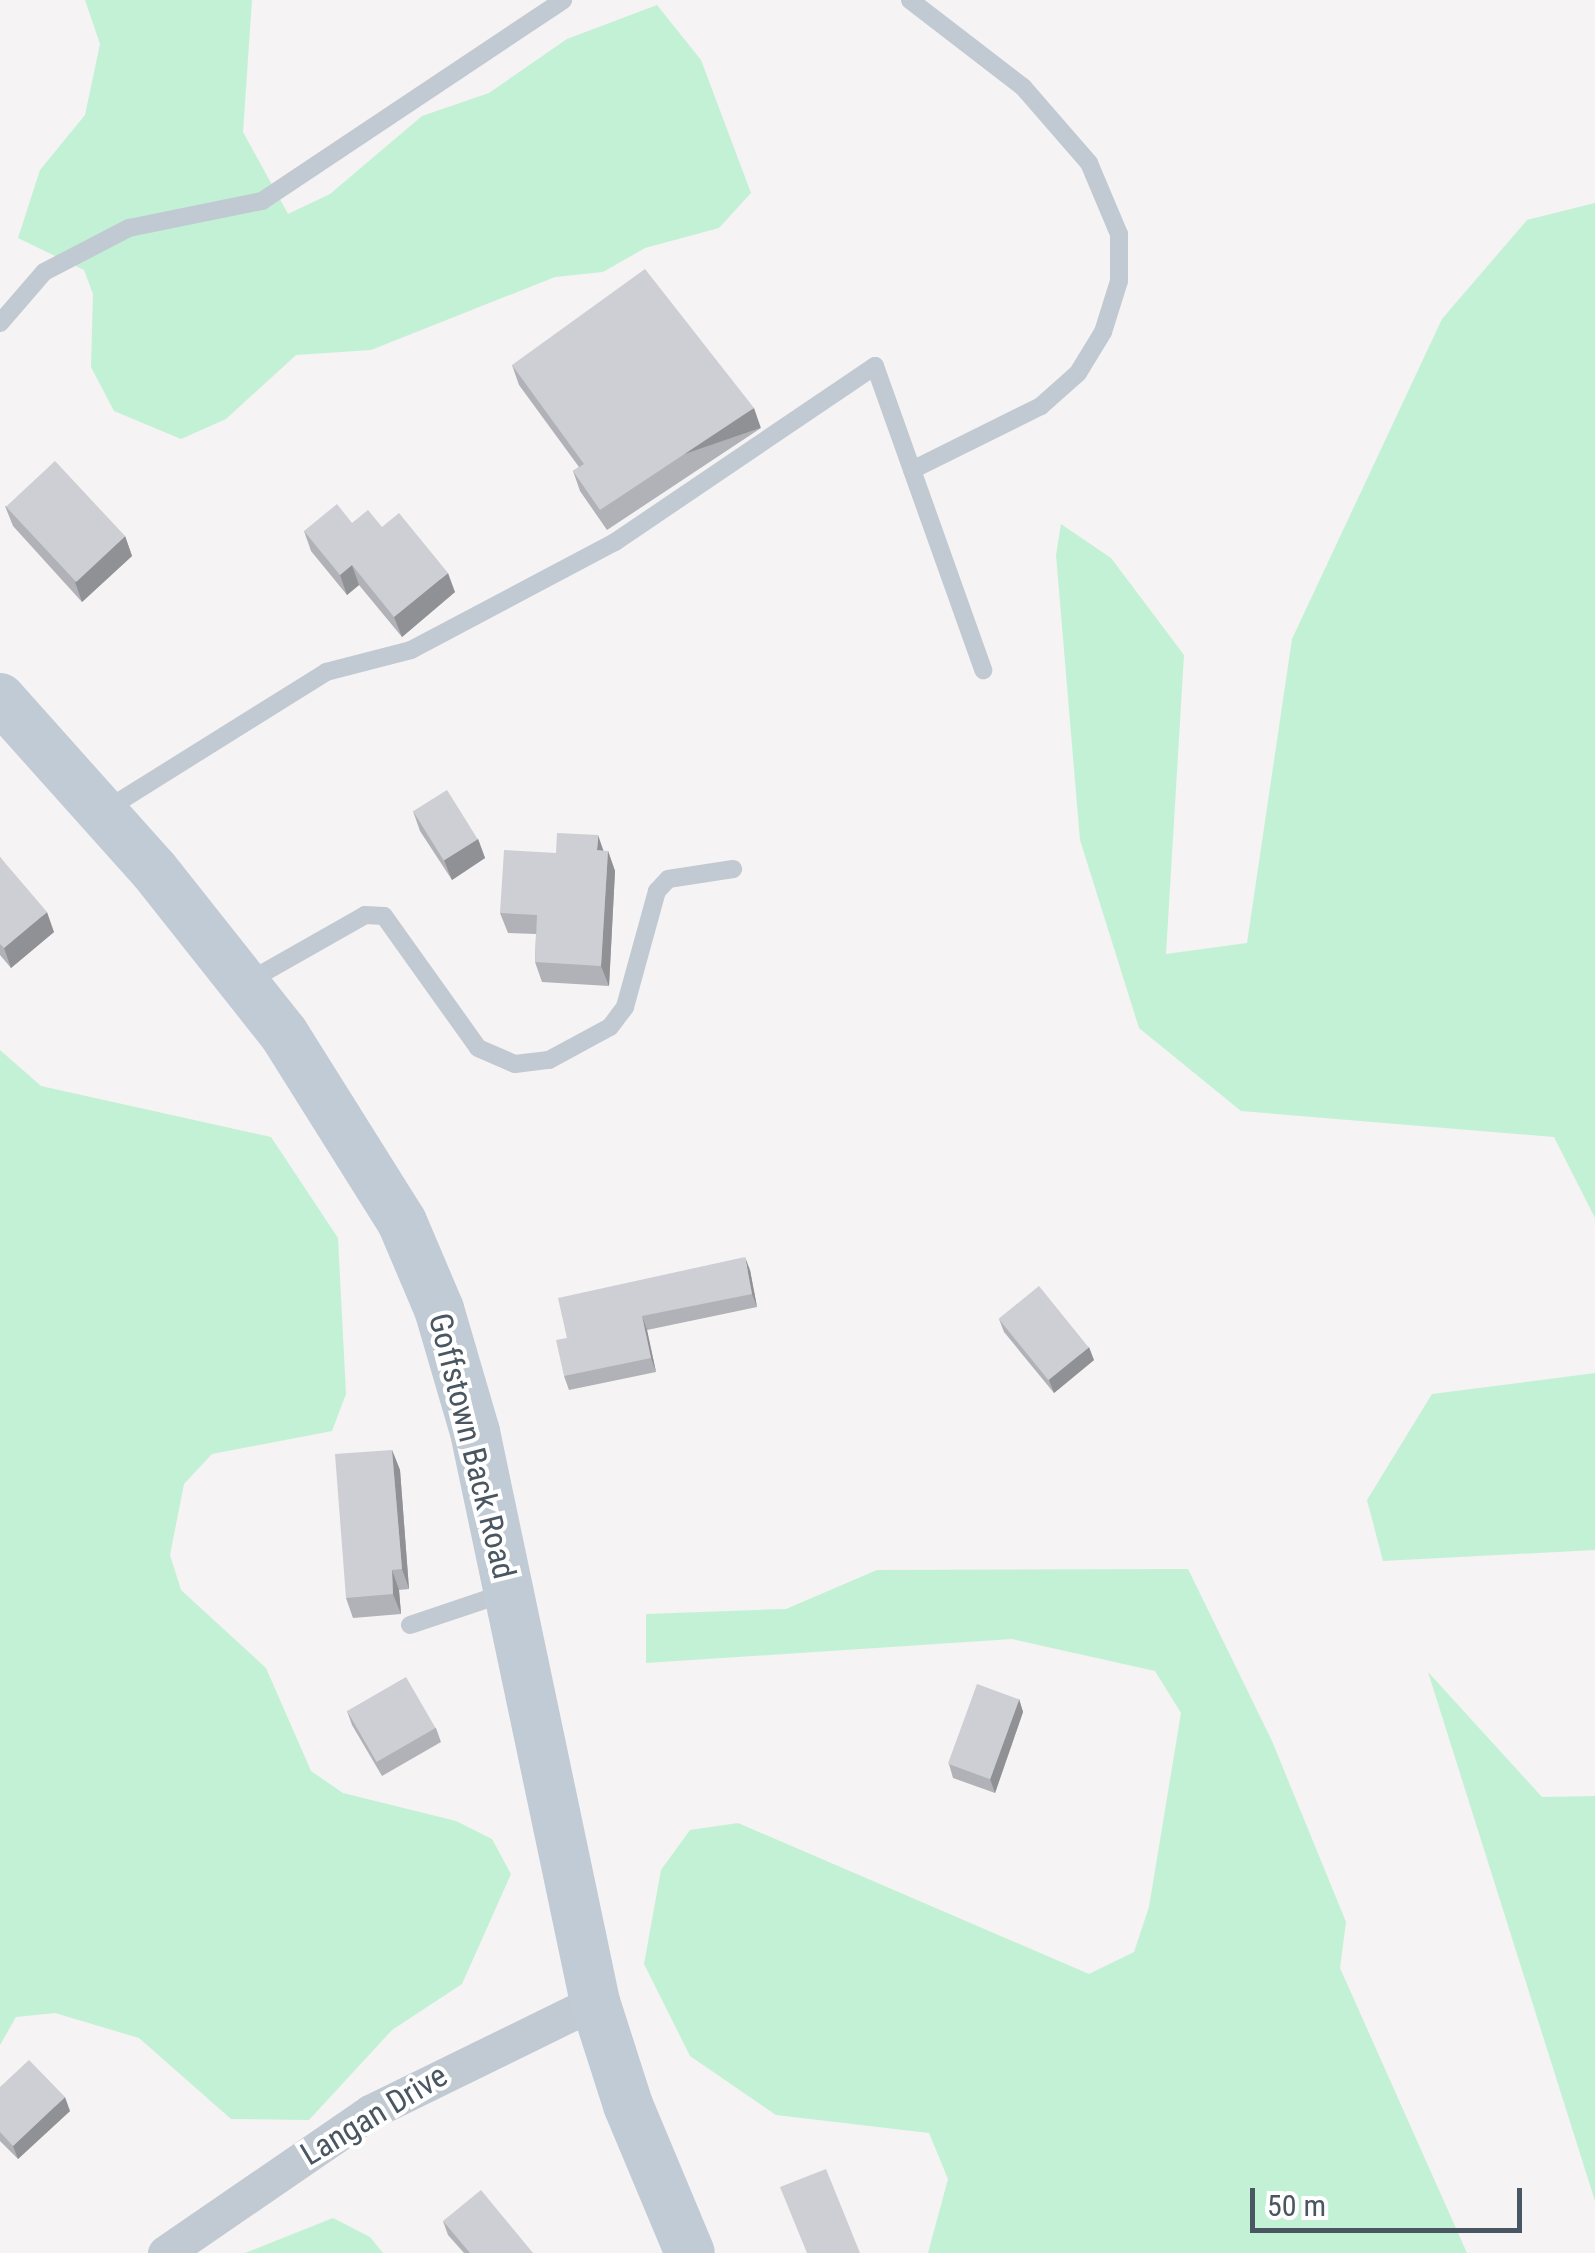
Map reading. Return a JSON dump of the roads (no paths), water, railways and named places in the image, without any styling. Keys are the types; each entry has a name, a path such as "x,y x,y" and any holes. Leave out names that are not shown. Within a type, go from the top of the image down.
{"main road":[{"name":"Goffstown Back Road","path":"0,698 102,812 244,984 333,1103 402,1222 442,1319 510,1592 596,2002 628,2105 690,2253"}],"street":[{"name":"Langan Drive","path":"165,2253 370,2112 596,2002"}],"lane":[{"path":"0,323 44,272 130,228 262,201 564,0"},
{"path":"910,0 1023,86 1089,162 1119,234 1119,282 1103,332 1078,373 1041,406 912,470"},
{"path":"102,812 326,672 412,650 614,542 875,366 982,670"},
{"path":"244,984 365,914 384,916 478,1048 515,1064 549,1060 610,1027 625,1007 656,892 668,880 733,868"},
{"path":"410,1625 510,1592"}]}
